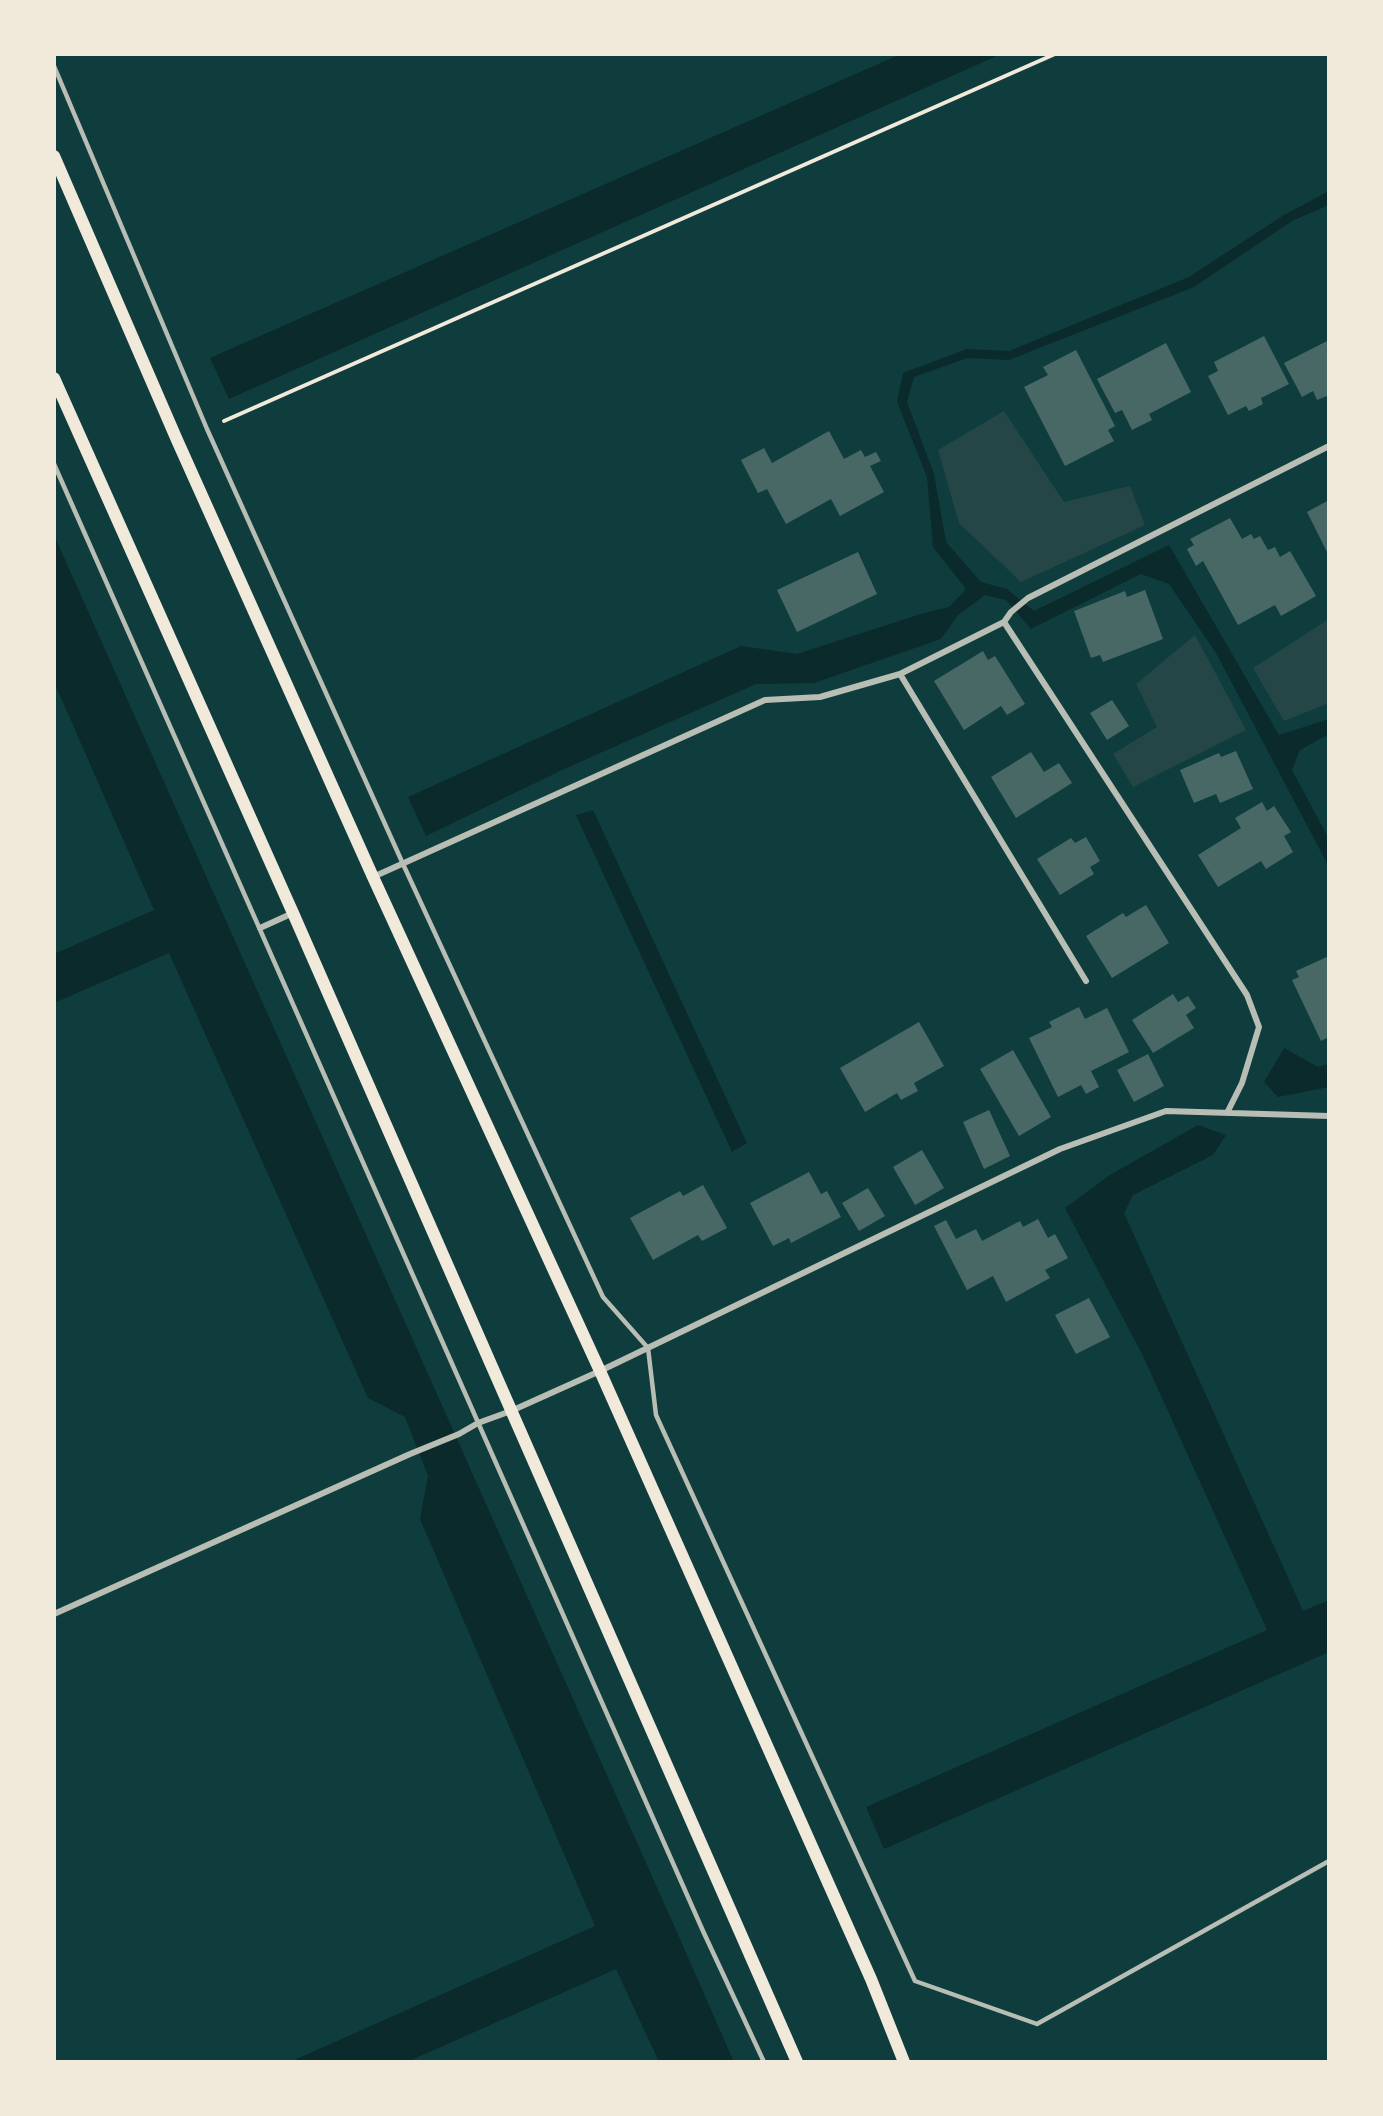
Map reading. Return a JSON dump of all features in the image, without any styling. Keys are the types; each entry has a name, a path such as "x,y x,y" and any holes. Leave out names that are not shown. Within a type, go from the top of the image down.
{"main road":[{"path":"54,156 182,451 373,877 600,1371 871,1979 904,2062"},
{"path":"54,378 797,2062"}],"street":[{"path":"373,877 765,700 820,697 900,674 1004,622 1011,612 1028,598 1329,446"},
{"path":"1004,622 1247,994 1259,1027 1242,1083 1227,1113"},
{"path":"900,674 1086,981"},
{"path":"260,928 292,913"},
{"path":"54,1614 459,1434 478,1423 511,1411 600,1371 1060,1149 1166,1111 1329,1116"}],"lane":[{"path":"54,66 207,429 402,864 603,1297 648,1348 656,1415 915,1981 1038,2024 1329,1861"},
{"path":"54,464 703,1931 764,2062"}],"path":[{"path":"207,429 1055,54"}],"shaded area":[{"path":"901,54 1001,54 229,399 210,358"},
{"path":"1329,191 1329,205 1292,221 1194,287 1009,360 967,358 914,377 907,402 934,474 946,542 981,582 1007,589 1034,611 1169,545 1279,735 1329,719 1329,734 1300,750 1292,770 1329,839 1329,867 1216,653 1169,584 1141,574 1031,629 1006,600 985,595 958,615 941,639 814,683 756,684 564,769 426,836 408,797 741,646 797,654 949,607 966,589 933,547 927,477 897,402 903,373 967,349 1009,351 1189,277 1284,215"},
{"path":"1004,411 1064,502 1130,486 1145,525 1021,582 959,523 938,450"},
{"path":"54,535 734,2062 659,2062 616,1969 407,2062 290,2062 595,1926 420,1519 428,1476 405,1417 368,1398 169,953 54,1003 54,954 154,910 54,682"},
{"path":"1329,619 1329,703 1284,721 1253,668"},
{"path":"1195,635 1246,730 1133,787 1113,754 1157,727 1136,684"},
{"path":"593,810 747,1143 732,1152 576,815"},
{"path":"1284,1048 1318,1067 1329,1064 1329,1087 1278,1097 1264,1082"},
{"path":"1198,1125 1226,1135 1213,1155 1133,1195 1124,1213 1303,1611 1329,1600 1329,1652 884,1849 866,1807 1267,1630 1143,1356 1065,1208 1110,1175"}],"building":[{"path":"1264,336 1289,384 1261,398 1263,404 1249,411 1246,406 1228,415 1208,376 1218,371 1214,362"},
{"path":"1329,340 1329,400 1327,396 1317,400 1313,391 1302,397 1284,363"},
{"path":"1166,343 1191,392 1149,414 1152,420 1132,430 1122,410 1115,413 1097,379"},
{"path":"1076,350 1115,426 1108,430 1114,441 1065,466 1024,387 1048,375 1043,367"},
{"path":"829,431 844,459 861,450 865,457 876,452 881,461 870,466 884,492 840,516 831,499 786,524 767,489 758,493 741,460 764,448 772,463"},
{"path":"1329,500 1329,556 1307,512"},
{"path":"1230,518 1242,539 1251,534 1254,539 1260,536 1268,550 1275,547 1280,557 1290,551 1316,596 1281,616 1275,605 1238,625 1203,561 1196,566 1187,549 1194,545 1190,539"},
{"path":"858,552 877,594 797,632 777,590"},
{"path":"1145,590 1163,639 1103,662 1100,655 1091,658 1074,611 1125,591 1127,597"},
{"path":"983,651 988,660 995,656 1025,704 1007,715 1001,706 964,730 934,681"},
{"path":"1112,700 1129,726 1107,740 1090,713"},
{"path":"1236,751 1253,789 1220,803 1216,794 1194,803 1180,770 1219,753 1221,757"},
{"path":"1031,752 1044,772 1059,763 1072,783 1016,818 991,777"},
{"path":"1262,802 1267,811 1274,806 1291,832 1284,836 1293,852 1266,869 1261,861 1218,887 1198,855 1241,828 1235,818"},
{"path":"1086,837 1100,861 1090,867 1094,874 1060,895 1037,859 1071,838 1075,843"},
{"path":"1146,905 1169,943 1112,978 1086,936 1123,913 1126,917"},
{"path":"1329,956 1329,1037 1321,1041 1292,980 1299,977 1296,971"},
{"path":"1173,994 1178,1002 1188,996 1196,1008 1186,1015 1194,1028 1153,1053 1132,1020"},
{"path":"1079,1007 1085,1019 1107,1008 1129,1052 1091,1071 1099,1087 1086,1094 1081,1085 1058,1097 1029,1038 1052,1027 1049,1022"},
{"path":"919,1022 944,1066 914,1083 918,1091 901,1100 897,1093 865,1112 840,1068"},
{"path":"1013,1050 1051,1117 1019,1136 980,1069"},
{"path":"1148,1054 1164,1086 1134,1102 1117,1070"},
{"path":"989,1110 1010,1156 984,1169 963,1122"},
{"path":"922,1150 944,1188 915,1205 893,1167"},
{"path":"809,1172 821,1194 827,1191 841,1217 791,1243 789,1238 773,1246 750,1203"},
{"path":"703,1185 727,1228 702,1241 698,1235 653,1260 630,1218 680,1191 683,1196"},
{"path":"868,1188 885,1216 859,1231 842,1203"},
{"path":"1038,1219 1048,1238 1055,1234 1068,1258 1045,1270 1050,1278 1006,1302 993,1276 967,1290 934,1226 946,1220 956,1239 976,1229 982,1241 1020,1221 1023,1227"},
{"path":"1089,1298 1110,1337 1076,1354 1055,1315"}]}
